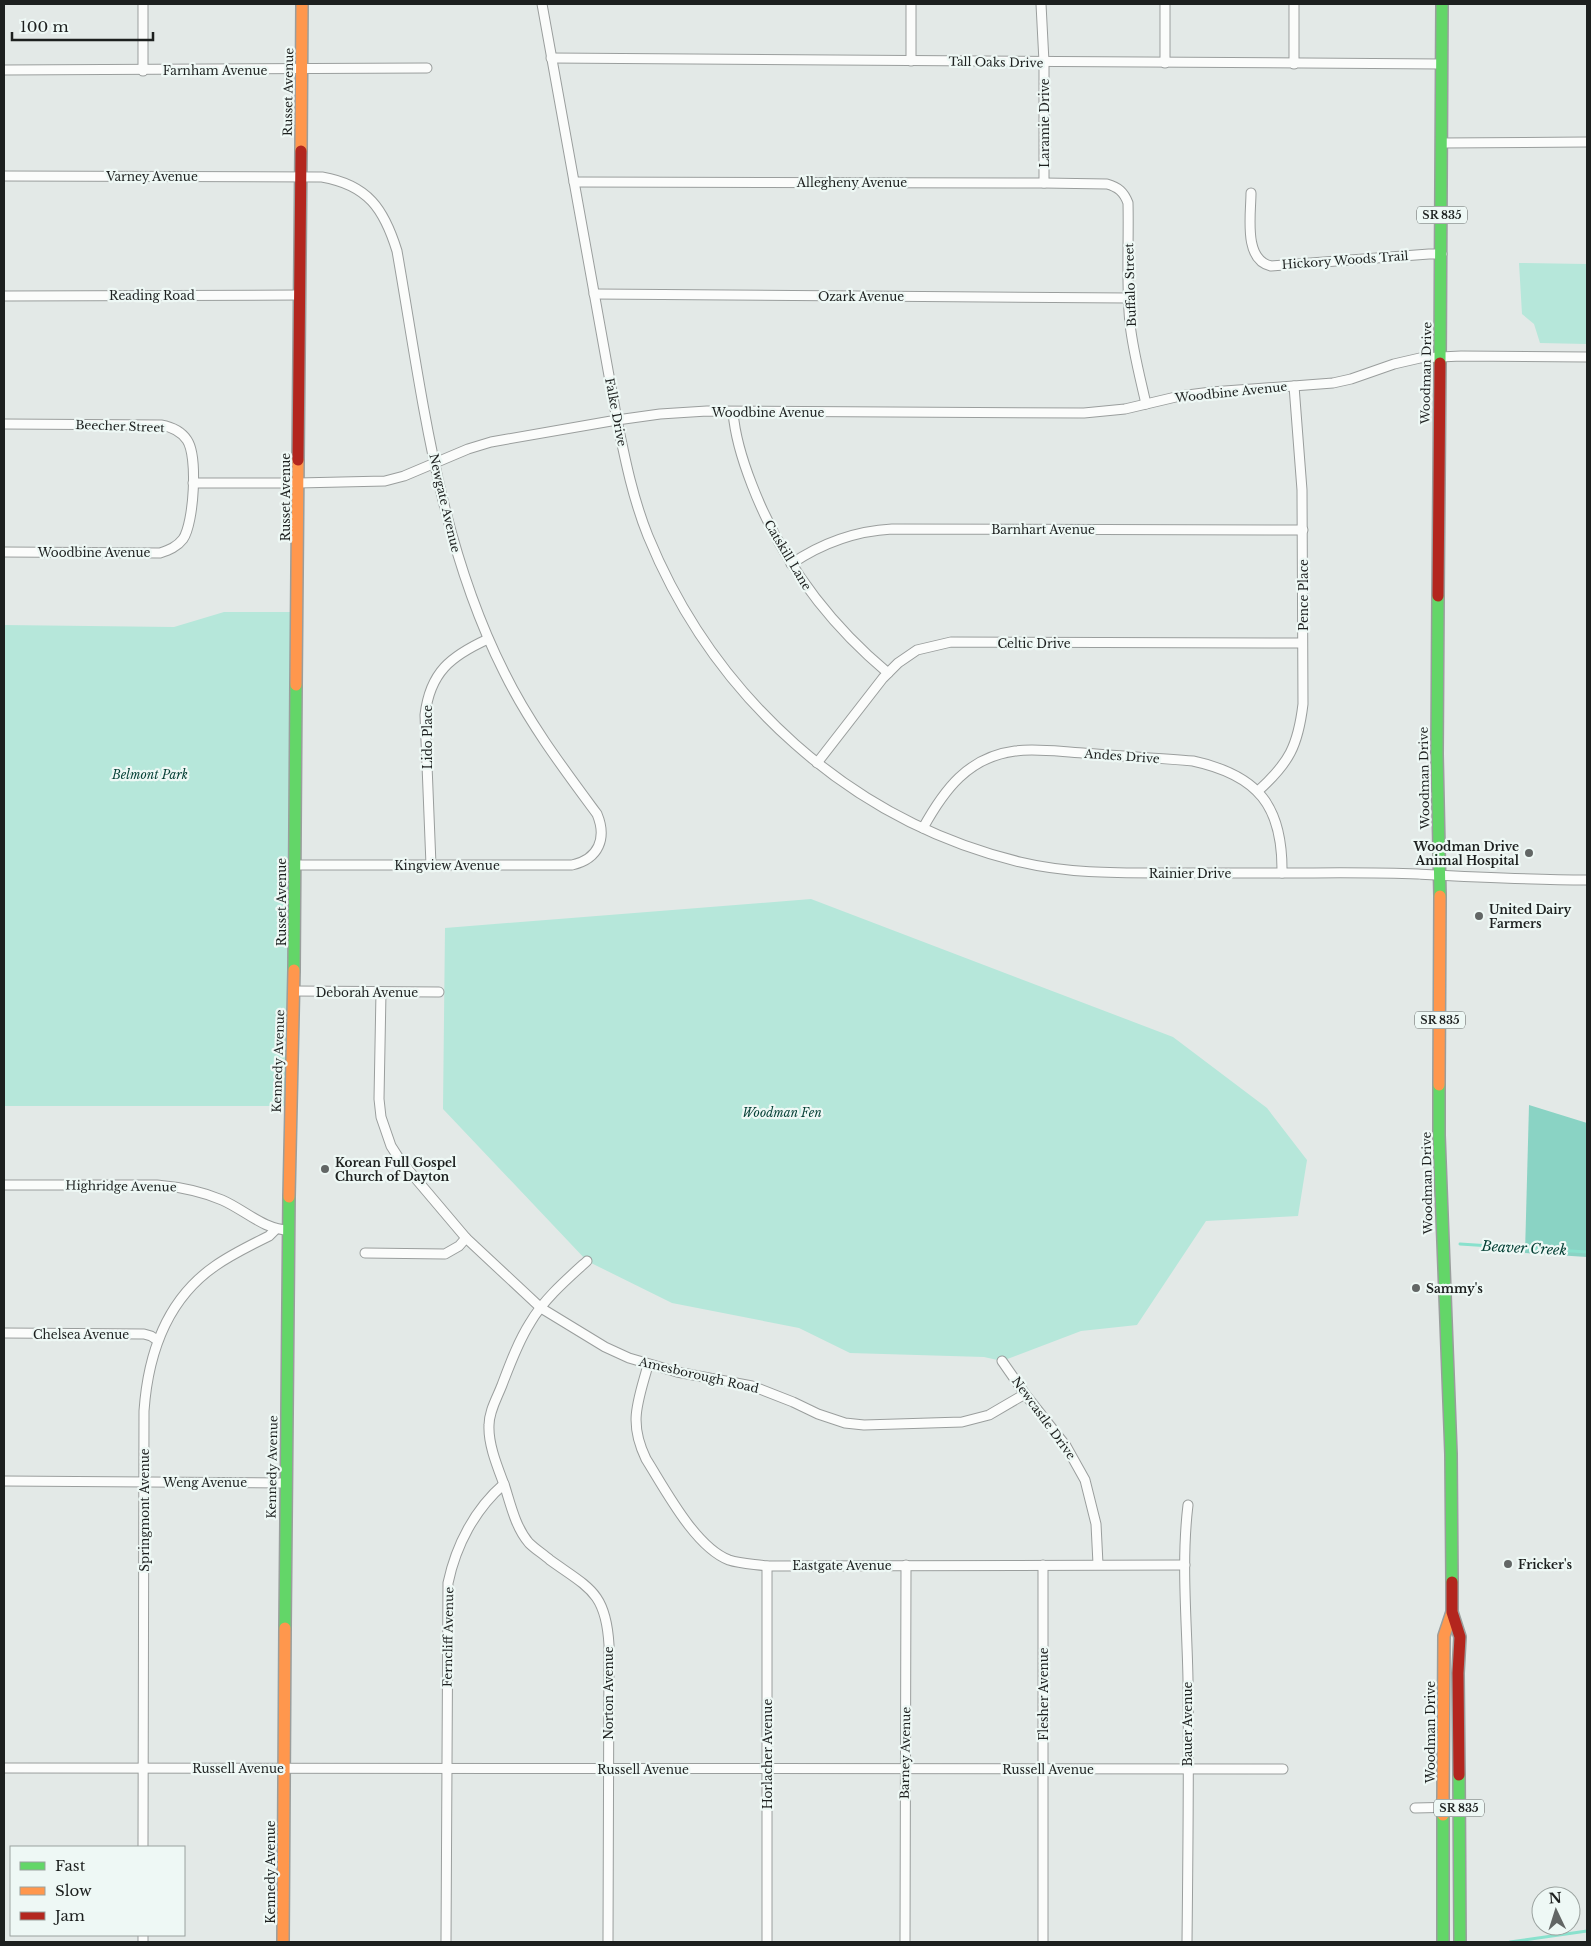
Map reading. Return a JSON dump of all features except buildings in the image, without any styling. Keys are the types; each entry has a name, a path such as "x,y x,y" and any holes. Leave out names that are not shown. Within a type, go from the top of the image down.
{"main road":[{"name":"Russet Avenue","path":"294,991 302,4"},
{"name":"Woodman Drive","path":"1442,4 1442,254 1437,754 1440,876 1440,1174 1451,1454 1452,1612 1460,1637 1458,1673 1460,1942"},
{"name":"Kennedy Avenue","path":"284,1942 286,1483 290,1106 294,991"},
{"name":"Woodman Drive","path":"1443,1942 1444,1636 1452,1612"},
{"path":"1444,1672 1458,1673"},
{"path":"1450,1942 1454,1900 1461,1880"}],"street":[{"path":"143,4 143,70"},
{"name":"Falke Drive","path":"542,4 617,420 637,506 661,565 680,604 704,642 739,688 789,740 818,763"},
{"path":"911,4 911,61"},
{"name":"Laramie Drive","path":"1042,4 1044,183"},
{"path":"1165,4 1165,63"},
{"path":"1294,4 1294,64"},
{"name":"Tall Oaks Drive","path":"551,58 1441,64"},
{"name":"Farnham Avenue","path":"4,70 427,68"},
{"path":"1441,143 1587,142"},
{"name":"Varney Avenue","path":"4,176 301,176"},
{"name":"Newgate Avenue","path":"301,176 322,176 348,184 369,197 385,219 397,251 435,462 465,582 488,639 522,706 543,740 597,814 602,830 601,839 595,853"},
{"name":"Allegheny Avenue","path":"574,182 1107,184 1115,186 1126,196"},
{"name":"Hickory Woods Trail","path":"1251,193 1252,246 1260,261 1271,266 1442,254"},
{"name":"Buffalo Street","path":"1126,196 1128,204 1128,298 1134,352 1146,404"},
{"name":"Ozark Avenue","path":"594,294 1128,298"},
{"name":"Reading Road","path":"4,296 300,295"},
{"name":"Woodbine Avenue","path":"4,552 160,553 169,550 183,540 188,530 193,483 298,483 384,480 404,476 468,449 491,442 660,414 733,412 1084,413 1116,410 1180,396 1211,392 1333,383 1420,358 1587,357"},
{"name":"Pence Place","path":"1258,791 1282,766 1292,752 1298,735 1303,704 1302,490 1294,386"},
{"name":"Catskill Lane","path":"733,412 746,470 763,514 791,564 822,608 844,633 888,673"},
{"name":"Beecher Street","path":"4,424 161,425 170,427 180,432 191,446 193,483"},
{"name":"Barnhart Avenue","path":"791,564 807,553 839,539 862,532 892,528 1303,530"},
{"name":"Lido Place","path":"431,865 424,715 426,701 435,678 452,658 488,639"},
{"name":"Celtic Drive","path":"818,763 888,673 916,650 935,645 951,642 1302,643"},
{"name":"Andes Drive","path":"923,828 947,788 983,761 998,754 1028,750 1193,760 1228,771 1258,791 1274,815 1278,827 1282,850 1282,873"},
{"name":"Rainier Drive","path":"818,763 862,794 923,828 983,852 1021,862 1073,871 1111,873 1282,873 1587,880"},
{"name":"Kingview Avenue","path":"295,866 572,865 581,863 595,853"},
{"name":"Deborah Avenue","path":"294,991 439,992"},
{"name":"Amesborough Road","path":"381,992 379,1099 385,1131 400,1160 466,1238 541,1308 605,1347 648,1365 752,1386 768,1391 831,1419 864,1425 943,1424 969,1421 989,1415 1025,1394"},
{"name":"Highridge Avenue","path":"4,1185 157,1185 176,1187 201,1192 221,1200 275,1230 289,1230"},
{"name":"Springmont Avenue","path":"143,1846 145,1388 149,1366 158,1340 177,1304 201,1277 224,1261 269,1236 275,1230"},
{"path":"365,1253 444,1254 459,1246 466,1238"},
{"path":"504,1484 489,1434 490,1414 522,1337 541,1308 586,1261"},
{"name":"Chelsea Avenue","path":"4,1333 144,1334 158,1340"},
{"name":"Newcastle Drive","path":"1002,1361 1066,1446 1085,1480 1096,1524 1098,1564"},
{"name":"Eastgate Avenue","path":"648,1365 637,1405 635,1420 636,1433 646,1459 698,1537 728,1560 767,1566 906,1564 1185,1565"},
{"name":"Weng Avenue","path":"4,1481 286,1483"},
{"name":"Ferncliff Avenue","path":"446,1942 448,1582 452,1564 466,1532 495,1492 504,1484"},
{"name":"Norton Avenue","path":"504,1484 515,1518 529,1543 595,1594 606,1614 608,1645 608,1942"},
{"name":"Bauer Avenue","path":"1187,1942 1188,1681 1185,1565 1188,1505"},
{"name":"Barney Avenue","path":"905,1942 906,1564"},
{"name":"Flesher Avenue","path":"1043,1565 1043,1942"},
{"name":"Horlacher Avenue","path":"767,1566 767,1942"},
{"name":"Russell Avenue","path":"4,1768 1283,1769"},
{"path":"1415,1808 1459,1806"}],"green space":[{"path":"1519,263 1587,264 1587,344 1540,343 1534,324 1522,314"},
{"name":"Belmont Park","path":"224,612 298,612 291,1106 4,1106 4,625 174,627"},
{"name":"Woodman Fen","path":"811,899 1173,1037 1267,1108 1307,1160 1298,1216 1206,1221 1137,1325 1081,1331 1002,1361 984,1357 850,1353 799,1328 672,1303 587,1261 443,1109 445,928"},
{"path":"1529,1105 1587,1123 1587,1257 1525,1253"}],"waterway":[{"name":"Beaver Creek","path":"1460,1244 1587,1252"},
{"path":"1510,1942 1587,1931"}],"traffic: fast":[{"path":"1440,363 1442,4"},
{"path":"1438,596 1437,754 1440,896"},
{"path":"294,970 296,685"},
{"path":"1439,1085 1439,1135 1451,1454 1452,1582"},
{"path":"285,1628 289,1197"},
{"path":"1459,1775 1460,1942"},
{"path":"1443,1815 1443,1942"}],"traffic: slow":[{"path":"301,151 302,4"},
{"path":"296,685 298,460"},
{"path":"1439,1085 1440,896"},
{"path":"289,1197 294,970"},
{"path":"1443,1799 1444,1636 1452,1612"},
{"path":"283,1942 285,1628"},
{"path":"1443,1799 1443,1815"}],"traffic: jam":[{"path":"298,460 301,151"},
{"path":"1438,596 1440,363"},
{"path":"1452,1582 1452,1612 1460,1637 1458,1673 1459,1775"}],"place":[{"name":"Woodman Drive Animal Hospital","path":"1529,853"},
{"name":"United Dairy Farmers","path":"1479,916"},
{"name":"Korean Full Gospel Church of Dayton","path":"325,1169"},
{"name":"Sammy's","path":"1416,1288"},
{"name":"Fricker's","path":"1508,1564"}]}
